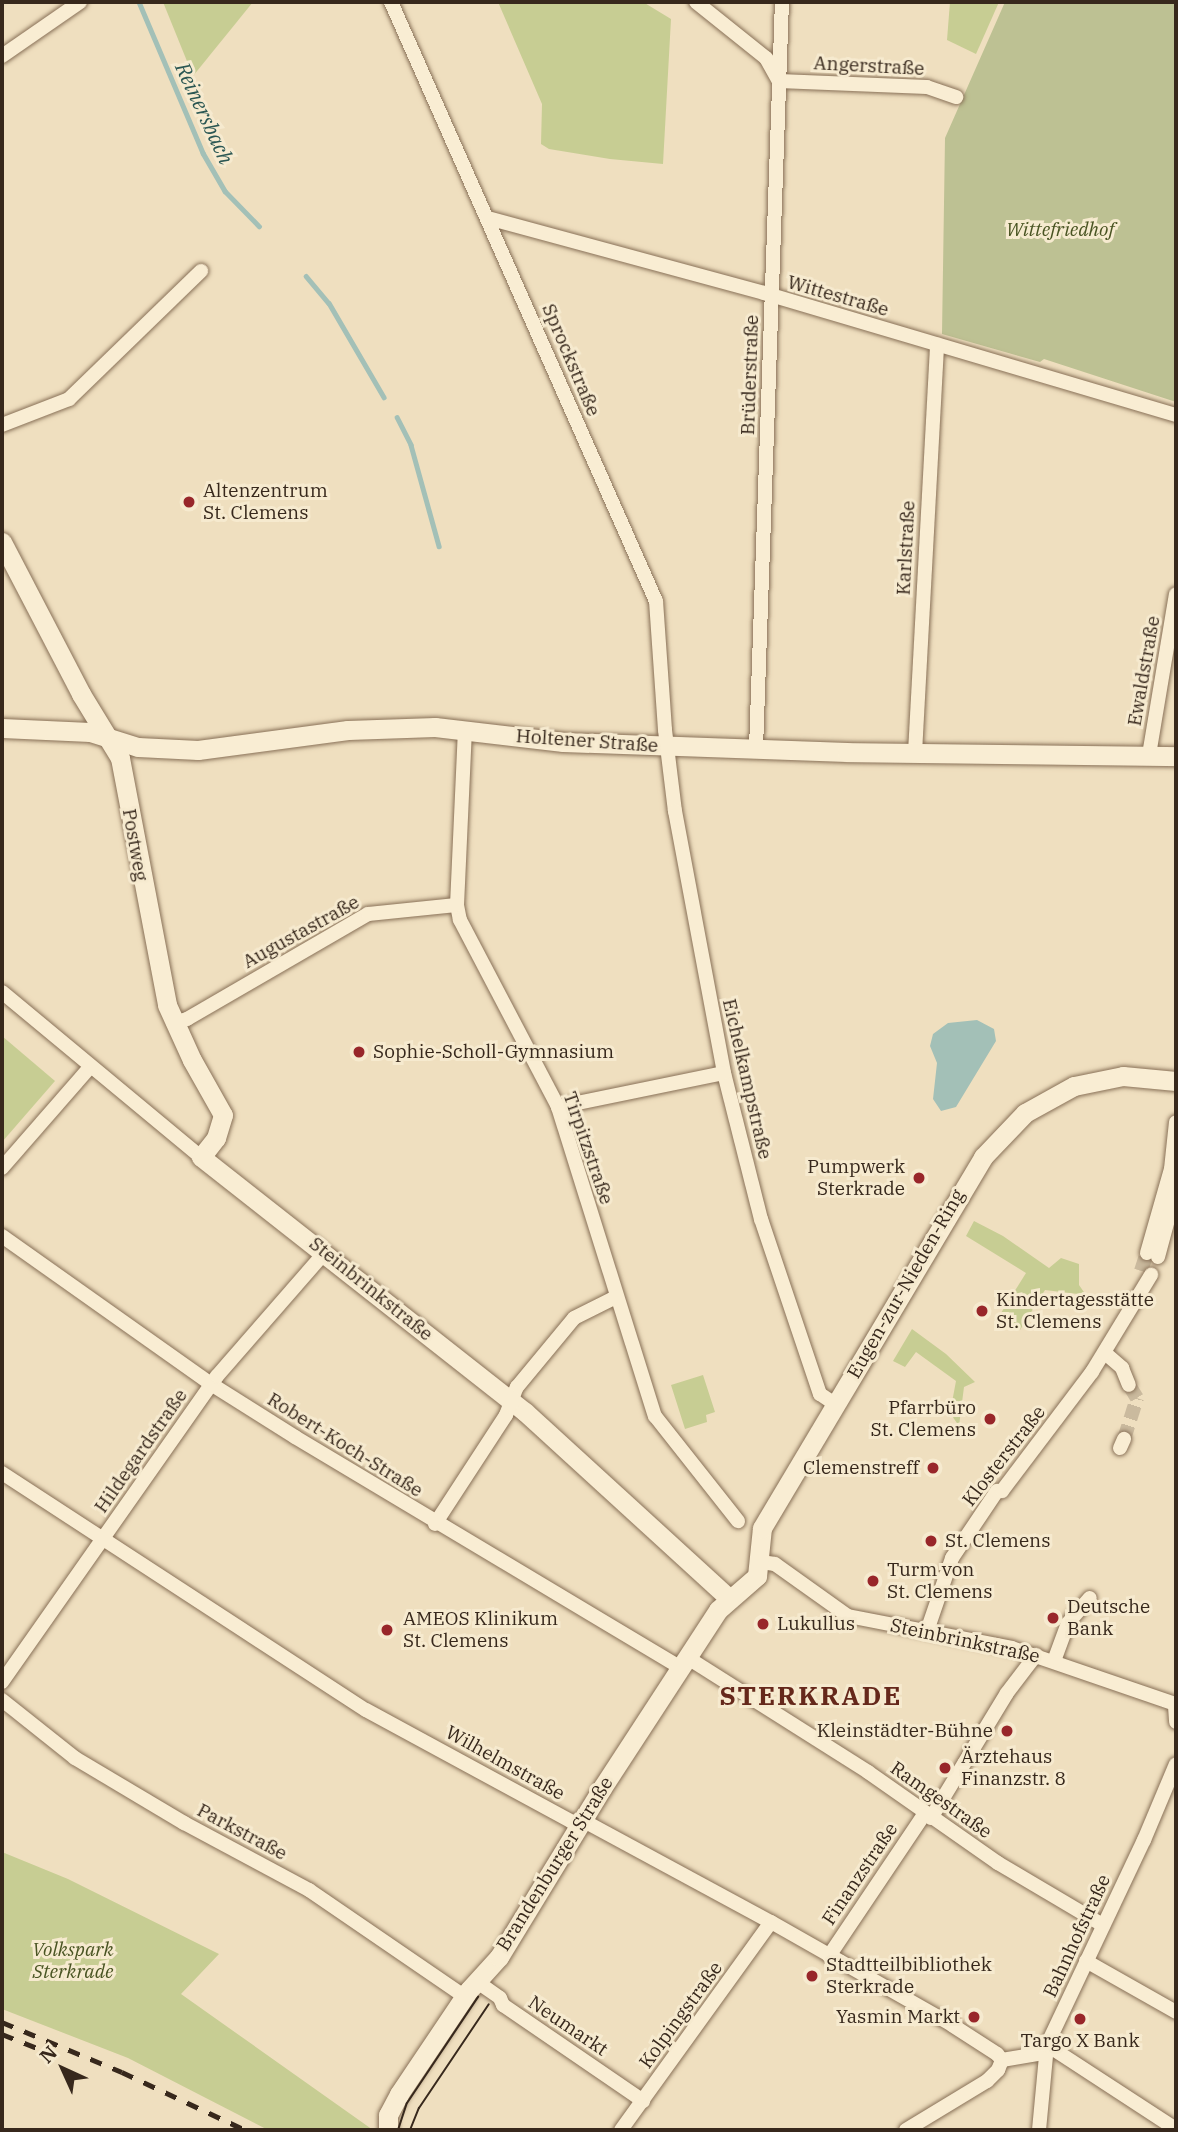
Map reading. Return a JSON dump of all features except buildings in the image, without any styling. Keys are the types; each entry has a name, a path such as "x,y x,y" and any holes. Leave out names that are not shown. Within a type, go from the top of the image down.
{"main road":[{"name":"Postweg","path":"2,542 81,694 120,758 158,970 173,1023 223,1115 216,1138 201,1157"},
{"name":"Holtener Straße","path":"2,728 90,732 145,748 214,750 362,729 435,727 563,743 915,753 1176,756"},
{"name":"Eugen-zur-Nieden-Ring","path":"761,1562 762,1528 964,1184 993,1144 1014,1122 1038,1104 1091,1081 1124,1076 1176,1081"},
{"name":"Steinbrinkstraße","path":"201,1157 325,1252 510,1401 729,1598"},
{"path":"729,1598 753,1582 761,1562"},
{"name":"Brandenburger Straße","path":"388,2130 388,2115 399,2094 470,1989 499,1957 582,1821 729,1598"}],"street":[{"path":"2,56 80,2"},
{"name":"Sprockstraße","path":"391,2 656,601 669,746"},
{"path":"696,2 766,58 779,81"},
{"name":"Brüderstraße","path":"756,749 782,2"},
{"name":"Angerstraße","path":"779,81 927,87 956,97"},
{"name":"Wittestraße","path":"488,218 772,297 1176,415"},
{"path":"2,425 69,399 201,271"},
{"name":"Karlstraße","path":"915,753 937,345"},
{"name":"Ewaldstraße","path":"1149,755 1176,594"},
{"name":"Tirpitzstraße","path":"465,729 457,905 465,931 558,1107 655,1416 738,1521"},
{"name":"Eichelkampstraße","path":"669,746 682,853 724,1073 761,1219 820,1394 835,1404"},
{"name":"Augustastraße","path":"173,1023 187,1019 368,914 457,905"},
{"name":"Steinbrinkstraße","path":"2,992 201,1157"},
{"path":"2,1168 91,1066"},
{"path":"558,1107 724,1073"},
{"path":"1176,1122 1171,1169 1152,1255 1176,1189"},
{"name":"Robert-Koch-Straße","path":"2,1236 211,1384 435,1524 684,1663"},
{"name":"Hildegardstraße","path":"2,1682 211,1384 325,1252"},
{"name":"Klosterstraße","path":"927,1631 952,1558 998,1492 1003,1491 1105,1353 1128,1313 1146,1273"},
{"path":"435,1524 506,1415 517,1387 574,1318 616,1297"},
{"path":"1105,1353 1122,1368 1129,1385"},
{"name":"Wilhelmstraße","path":"2,1473 366,1710 572,1822 582,1821 771,1922 952,2025 1002,2060"},
{"name":"Steinbrinkstraße","path":"761,1562 775,1564 848,1616 1036,1656 1176,1705"},
{"path":"1054,1661 1068,1623 1090,1598"},
{"name":"Finanzstraße","path":"829,1956 928,1816 1007,1693 1036,1656"},
{"name":"Ramgestraße","path":"684,1663 868,1772 928,1816 1057,1901 1103,1925"},
{"name":"Parkstraße","path":"2,1700 75,1758 184,1823 309,1890 470,1989"},
{"path":"1176,1705 1176,1722"},
{"name":"Bahnhofstraße","path":"1039,2130 1045,2049 1176,1764"},
{"name":"Kolpingstraße","path":"621,2130 771,1922"},
{"path":"1086,1961 1176,2012"},
{"name":"Neumarkt","path":"470,1989 500,1998 503,2006 643,2101"},
{"path":"906,2130 987,2081 998,2070 1002,2060 1045,2049 1122,2092 1176,2129"}],"green space":[{"path":"163,2 253,2 193,76"},
{"path":"498,2 643,2 671,19 663,164 549,149 541,144 542,104"},
{"path":"950,2 999,2 976,54 947,40"},
{"name":"Wittefriedhof","path":"1005,2 1176,2 1176,402 1044,359 1040,362 942,334 945,138"},
{"path":"2,1036 55,1081 2,1142"},
{"path":"974,1221 1003,1236 1049,1268 1061,1258 1079,1264 1079,1285 1086,1295 1045,1290 1020,1330 1001,1313 1026,1273 966,1236"},
{"path":"912,1329 946,1354 975,1382 964,1387 959,1426 950,1413 956,1381 916,1352 905,1367 893,1361"},
{"path":"703,1375 715,1412 706,1415 707,1422 685,1429 671,1385"},
{"name":"Volkspark Sterkrade","path":"2,1852 68,1879 219,1954 181,1994 373,2130 268,2130 128,2058 2,2009"}],"water":[{"path":"977,1020 994,1029 996,1041 956,1107 941,1111 933,1099 937,1063 930,1046 933,1034 948,1023"}],"waterway":[{"name":"Reinersbach","path":"139,2 203,153 225,191 259,226"},
{"name":"Reinersbach","path":"306,276 329,303 384,397"},
{"name":"Reinersbach","path":"397,417 411,445 439,546"}],"tunnel":[{"path":"1141,1271 1147,1253"},
{"path":"1124,1439 1137,1398 1129,1385"}],"tram line":[{"path":"398,2130 407,2103 478,1997"},
{"path":"410,2130 419,2108 489,2004"}],"railway":[{"path":"2,2022 122,2072 245,2130"},
{"path":"2,2034 60,2057"}],"place":[{"name":"Altenzentrum St. Clemens","path":"189,502"},
{"name":"Sophie-Scholl-Gymnasium","path":"359,1052"},
{"name":"Pumpwerk Sterkrade","path":"919,1178"},
{"name":"Kindertagesstätte St. Clemens","path":"982,1311"},
{"name":"Pfarrbüro St. Clemens","path":"990,1419"},
{"name":"Clemenstreff","path":"933,1468"},
{"name":"St. Clemens","path":"931,1541"},
{"name":"Turm von St. Clemens","path":"873,1581"},
{"name":"Deutsche Bank","path":"1053,1618"},
{"name":"Lukullus","path":"763,1624"},
{"name":"AMEOS Klinikum St. Clemens","path":"387,1630"},
{"name":"Kleinstädter-Bühne","path":"1007,1731"},
{"name":"Ärztehaus Finanzstr. 8","path":"945,1768"},
{"name":"Stadtteilbibliothek Sterkrade","path":"812,1976"},
{"name":"Yasmin Markt","path":"974,2017"},
{"name":"Targo X Bank","path":"1080,2019"}],"district":[{"name":"STERKRADE","path":"811,1696"}]}
